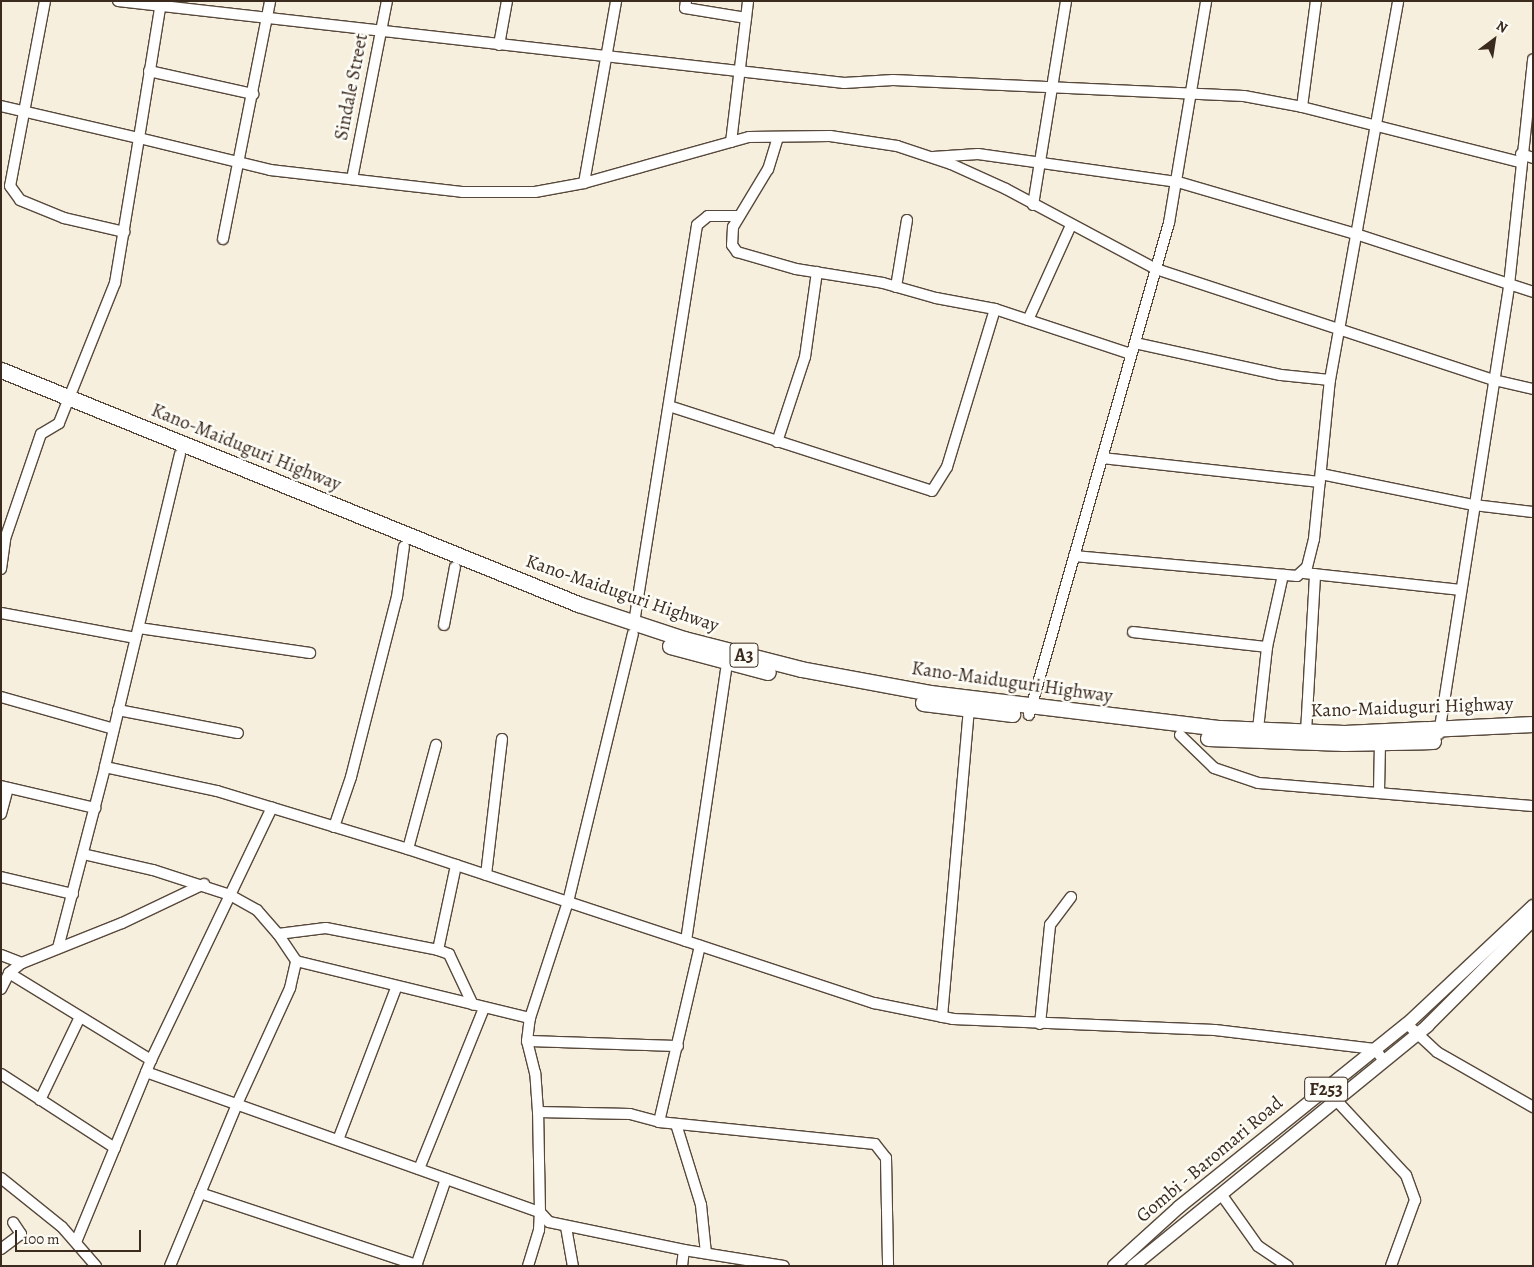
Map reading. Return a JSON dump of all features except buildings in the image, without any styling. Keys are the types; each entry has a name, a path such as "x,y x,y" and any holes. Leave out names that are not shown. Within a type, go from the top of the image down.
{"highway":[{"name":"Kano-Maiduguri Highway","path":"1,370 180,454 404,546 455,566 727,662 846,690 969,709 1030,710 1181,725 1306,732 1439,735 1533,734"},
{"name":"Kano-Maiduguri Highway","path":"1,381 66,402 633,628 839,678 1180,735 1306,743 1380,743 1533,724"}],"main road":[{"name":"Gombi - Baromari Road","path":"1114,1266 1179,1207 1407,1024 1533,906"},
{"name":"Gombi - Baromari Road","path":"1133,1266 1416,1035 1533,920"}],"street":[{"path":"45,1 10,186 12,193 64,218 124,232"},
{"path":"118,1 161,4 267,19 606,58 844,83 894,80 1244,96 1302,107 1376,128 1520,158 1533,158"},
{"path":"223,239 240,162 270,1"},
{"name":"Sindale Street","path":"352,179 387,1"},
{"path":"499,45 507,1"},
{"path":"584,183 616,1"},
{"path":"686,1 685,8 746,18"},
{"path":"731,142 737,72 748,1"},
{"path":"1033,205 1066,1"},
{"path":"1030,710 1156,269 1178,182 1206,1"},
{"path":"1302,107 1316,1"},
{"path":"1304,573 1312,557 1330,380 1398,1"},
{"path":"1,569 5,539 41,434 59,423 115,283 161,4"},
{"path":"1439,735 1509,285 1520,158 1532,66"},
{"path":"149,72 253,94"},
{"path":"1,106 24,114 139,138 270,170 462,192 535,192 584,183 749,137 830,136 897,146 930,157 998,186 1156,269 1494,380 1533,389"},
{"path":"778,136 768,169 739,216 731,235 732,245 738,252 817,272 995,309 1132,354"},
{"path":"930,157 960,153 1178,182 1356,234 1533,292"},
{"path":"528,1266 539,1230 540,1212 538,1112 535,1073 527,1042 530,1018 568,902 633,628 697,225 708,216 739,216"},
{"path":"896,287 907,220"},
{"path":"1028,320 1071,225"},
{"path":"777,442 805,357 817,272"},
{"path":"668,406 932,491 947,467 995,309"},
{"path":"1135,343 1281,375 1330,380"},
{"path":"58,948 95,808 180,454"},
{"path":"1102,458 1320,478 1474,505 1533,512"},
{"path":"334,827 351,777 395,606 404,546"},
{"path":"1074,556 1283,575 1297,576 1304,573 1461,590"},
{"path":"444,625 455,566"},
{"path":"1306,732 1315,574"},
{"path":"1258,729 1267,647 1283,575"},
{"path":"1,612 138,633 310,653"},
{"path":"1133,632 1267,647"},
{"path":"686,941 727,662"},
{"path":"1,697 114,729"},
{"path":"942,1017 969,709"},
{"path":"118,710 238,733"},
{"path":"1180,735 1214,768 1258,783 1379,791 1533,806"},
{"path":"486,875 502,739"},
{"path":"1379,791 1380,743"},
{"path":"408,849 436,745"},
{"path":"105,767 217,791 408,849 874,1003 942,1017 1040,1024 1215,1030 1375,1049 1384,1061"},
{"path":"1,814 4,787 95,808"},
{"path":"76,1242 151,1060 272,808"},
{"path":"83,854 204,884 230,895 257,910 278,934 296,961 396,988 530,1018"},
{"path":"438,950 456,865"},
{"path":"1,877 73,894"},
{"path":"1,989 9,972 22,963 122,924 204,884"},
{"path":"1040,1024 1050,924 1071,897"},
{"path":"278,934 326,928 438,950 449,954 473,1005"},
{"path":"659,1122 700,946"},
{"path":"1,955 22,963"},
{"path":"171,1266 237,1104 290,988 296,961"},
{"path":"9,972 151,1060"},
{"path":"338,1140 396,988"},
{"path":"419,1169 484,1008"},
{"path":"40,1100 80,1017"},
{"path":"1407,1024 1416,1035 1437,1052 1533,1107"},
{"path":"527,1042 678,1046"},
{"path":"146,1072 540,1212 549,1222 684,1250 784,1266"},
{"path":"1,1074 114,1148"},
{"path":"1336,1100 1406,1175 1415,1200 1391,1266"},
{"path":"538,1112 630,1114 659,1122 875,1144 886,1158 888,1266"},
{"path":"676,1124 702,1205 706,1253"},
{"path":"1,1178 62,1226 96,1266"},
{"path":"200,1192 417,1265 446,1179"},
{"path":"1221,1194 1258,1246 1288,1266"},
{"path":"1,1249 20,1234 13,1222"},
{"path":"566,1227 573,1266"},
{"path":"682,1266 684,1250"}]}
